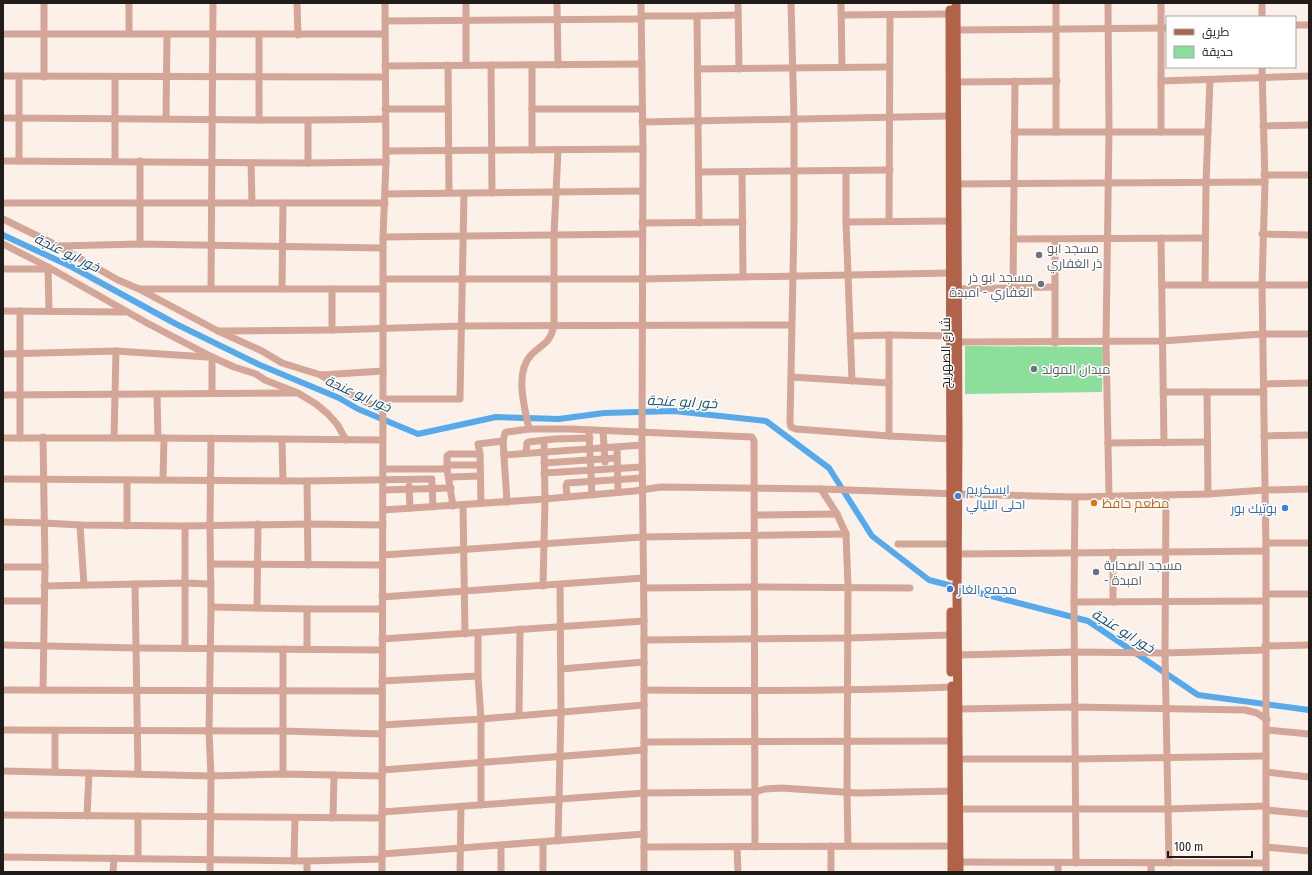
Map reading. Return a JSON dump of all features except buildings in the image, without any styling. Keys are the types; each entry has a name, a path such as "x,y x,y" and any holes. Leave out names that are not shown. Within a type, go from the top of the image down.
{"main road":[{"name":"شارع الصهريج","path":"950,3 950,273 954,339 954,494 951,544 954,582"},
{"name":"شارع الصهريج","path":"954,582 957,554 951,439 957,289 956,3"},
{"path":"954,582 958,655 959,872"},
{"path":"952,872 951,635 954,594"}],"street":[{"path":"44,3 44,77"},
{"path":"129,3 129,34"},
{"path":"211,288 213,3"},
{"path":"298,3 298,35"},
{"path":"382,872 382,371 383,237 386,162 385,3"},
{"path":"466,3 466,65"},
{"path":"557,3 558,65"},
{"path":"641,3 644,872"},
{"path":"738,3 739,69"},
{"path":"791,3 794,118 791,427 796,429 889,436 951,439"},
{"path":"841,3 842,67"},
{"path":"1056,3 1056,132"},
{"path":"1108,3 1109,183 1106,342 1109,496"},
{"path":"1160,3 1164,28 1161,81 1161,132"},
{"path":"1262,3 1262,16"},
{"path":"889,221 890,14"},
{"path":"841,15 950,14"},
{"path":"385,21 557,20 738,15"},
{"path":"698,16 699,223"},
{"path":"1296,25 1309,25"},
{"path":"956,30 1164,28"},
{"path":"3,34 384,34"},
{"path":"166,118 167,35"},
{"path":"259,35 259,120"},
{"path":"385,66 642,64"},
{"path":"448,65 449,193"},
{"path":"491,65 492,193"},
{"path":"532,65 532,150"},
{"path":"698,70 889,67"},
{"path":"1262,68 1265,179 1262,234 1262,334 1266,547 1266,872"},
{"path":"3,76 212,78 385,77"},
{"path":"1161,81 1309,76"},
{"path":"19,77 19,161"},
{"path":"115,77 115,161"},
{"path":"1205,285 1206,182 1210,80"},
{"path":"1013,288 1015,81"},
{"path":"956,82 1057,81"},
{"path":"532,109 642,108"},
{"path":"385,110 448,109"},
{"path":"642,122 950,116"},
{"path":"3,118 166,118 308,121 385,119"},
{"path":"308,121 308,163"},
{"path":"1263,126 1309,125"},
{"path":"1014,132 1208,132"},
{"path":"386,151 642,149"},
{"path":"529,430 522,386 523,367 526,360 550,338 554,325 554,235 558,150"},
{"path":"3,160 252,163 386,162"},
{"path":"140,161 140,244"},
{"path":"252,163 252,203"},
{"path":"699,172 890,170"},
{"path":"846,171 846,222 852,381"},
{"path":"742,172 743,277"},
{"path":"957,184 1206,182 1309,175"},
{"path":"385,194 642,191"},
{"path":"382,399 460,398 464,193"},
{"path":"3,203 385,203"},
{"path":"282,289 283,203"},
{"path":"3,219 58,246 118,280 139,289 218,331 262,351 282,363 321,375 382,414"},
{"path":"846,222 950,221"},
{"path":"642,223 743,222"},
{"path":"383,237 642,234"},
{"path":"1262,234 1309,235"},
{"path":"1161,238 1164,443"},
{"path":"1013,239 1205,238"},
{"path":"1055,239 1055,343"},
{"path":"3,244 126,312 212,357 234,367 256,374 265,380 298,393 316,404 328,414 337,424 346,440"},
{"path":"58,246 140,244 383,248"},
{"path":"3,269 48,268"},
{"path":"48,268 49,311"},
{"path":"383,279 642,279 950,273"},
{"path":"1162,285 1309,285"},
{"path":"957,289 1055,287"},
{"path":"139,289 383,289"},
{"path":"332,289 332,330"},
{"path":"3,311 126,312"},
{"path":"20,311 20,438"},
{"path":"218,331 554,325 791,325"},
{"path":"851,336 888,335 1055,343 1162,341 1262,334 1309,334"},
{"path":"888,335 889,436"},
{"path":"3,354 116,351 212,357"},
{"path":"114,438 116,351"},
{"path":"212,357 212,393"},
{"path":"321,375 382,371"},
{"path":"791,378 889,383"},
{"path":"1264,384 1309,383"},
{"path":"1163,392 1264,392"},
{"path":"1207,392 1208,494"},
{"path":"3,395 298,393"},
{"path":"157,394 163,479"},
{"path":"559,429 567,450 567,462 573,483"},
{"path":"507,502 503,441 507,432 559,429 752,437 754,441 756,638 755,847"},
{"path":"589,430 592,495"},
{"path":"603,431 606,469"},
{"path":"1264,436 1309,435"},
{"path":"3,438 43,437 382,440"},
{"path":"43,437 45,567 43,690"},
{"path":"210,872 211,776 209,731 211,438"},
{"path":"526,453 528,442 590,438"},
{"path":"282,440 283,481"},
{"path":"543,586 545,499 543,452 544,440"},
{"path":"481,504 480,454 478,444 503,441"},
{"path":"1108,444 1207,442"},
{"path":"504,455 642,445"},
{"path":"617,447 618,492"},
{"path":"462,454 463,476"},
{"path":"453,506 446,458 448,455 480,454"},
{"path":"544,463 617,458"},
{"path":"581,461 582,482"},
{"path":"382,469 408,470 480,465"},
{"path":"544,473 582,472 642,467"},
{"path":"432,469 433,507"},
{"path":"408,470 410,508"},
{"path":"448,477 480,476"},
{"path":"566,497 566,484 642,478"},
{"path":"3,479 283,481 382,481 432,479"},
{"path":"127,480 127,526"},
{"path":"307,481 308,565"},
{"path":"383,510 545,499 661,487 754,487 1075,497 1208,494 1309,489"},
{"path":"382,490 451,488"},
{"path":"821,489 838,514 846,534 848,587 848,846"},
{"path":"1166,495 1167,551 1165,653 1169,864"},
{"path":"1075,497 1074,707 1076,863"},
{"path":"463,505 465,634"},
{"path":"755,515 838,514"},
{"path":"3,522 127,526 258,524 383,525"},
{"path":"257,608 258,524"},
{"path":"80,525 84,585"},
{"path":"185,526 185,648"},
{"path":"383,555 642,537 846,534"},
{"path":"957,554 1167,551 1266,547 1309,543"},
{"path":"898,544 951,544"},
{"path":"1113,552 1113,602"},
{"path":"211,564 382,565"},
{"path":"3,567 45,567"},
{"path":"382,597 643,578"},
{"path":"44,586 185,583 211,584"},
{"path":"135,584 138,773"},
{"path":"558,841 561,757 560,584"},
{"path":"644,588 910,588"},
{"path":"1074,602 1166,602 1309,594"},
{"path":"3,602 44,601"},
{"path":"211,607 306,610 382,609"},
{"path":"306,610 307,649"},
{"path":"382,639 644,621"},
{"path":"519,715 520,629"},
{"path":"478,633 478,676 481,719 481,805"},
{"path":"644,640 848,638 951,635"},
{"path":"3,645 136,648 382,650"},
{"path":"958,655 1074,652 1165,653 1309,645"},
{"path":"283,649 283,774"},
{"path":"561,670 644,662"},
{"path":"382,682 478,676"},
{"path":"644,690 756,691 952,687"},
{"path":"3,690 382,691"},
{"path":"382,725 481,719 644,705"},
{"path":"958,709 1074,707 1245,710 1257,713 1267,718"},
{"path":"3,730 282,731 382,734"},
{"path":"1267,730 1309,734"},
{"path":"55,772 56,731"},
{"path":"644,742 952,741"},
{"path":"3,771 138,773 211,776 283,774 334,775 382,773 481,762 644,750"},
{"path":"959,759 1266,756"},
{"path":"88,816 89,772"},
{"path":"1266,772 1309,777"},
{"path":"333,818 334,775"},
{"path":"3,815 333,818 644,793 755,792 765,789 781,788 847,792 952,791"},
{"path":"460,872 461,807"},
{"path":"959,809 1266,808 1309,814"},
{"path":"138,816 138,858"},
{"path":"294,860 295,818"},
{"path":"3,857 307,861 382,857 460,848 543,843 644,834"},
{"path":"543,843 543,872"},
{"path":"501,845 501,872"},
{"path":"831,846 831,872"},
{"path":"644,847 953,846"},
{"path":"737,847 738,872"},
{"path":"1266,847 1309,851"},
{"path":"114,858 114,872"},
{"path":"307,861 307,872"},
{"path":"959,862 1169,864 1266,863"},
{"path":"1058,863 1058,872"},
{"path":"1151,863 1152,872"}],"green space":[{"name":"ميدان المولد","path":"965,346 1103,347 1102,392 965,394"}],"waterway":[{"name":"خور ابو عنجة","path":"3,235 72,267 176,324 260,365 339,398 358,409 418,434 496,417 559,419 604,413 674,411 766,421 829,468 872,536 929,580 1088,621 1198,695 1309,710"}],"place":[{"name":"مسجد ابو ذر الغفاري","path":"1039,255"},
{"name":"مسجد ابو ذر الغفاري - امبدة","path":"1041,284"},
{"name":"ميدان المولد","path":"1034,369"},
{"name":"ايسكريم احلى الليالي","path":"958,496"},
{"name":"مطعم حافظ","path":"1094,503"},
{"name":"بوتيك بور","path":"1285,508"},
{"name":"مسجد الصحابة - امبدة","path":"1096,572"},
{"name":"مجمع الغاز","path":"950,589"}]}
